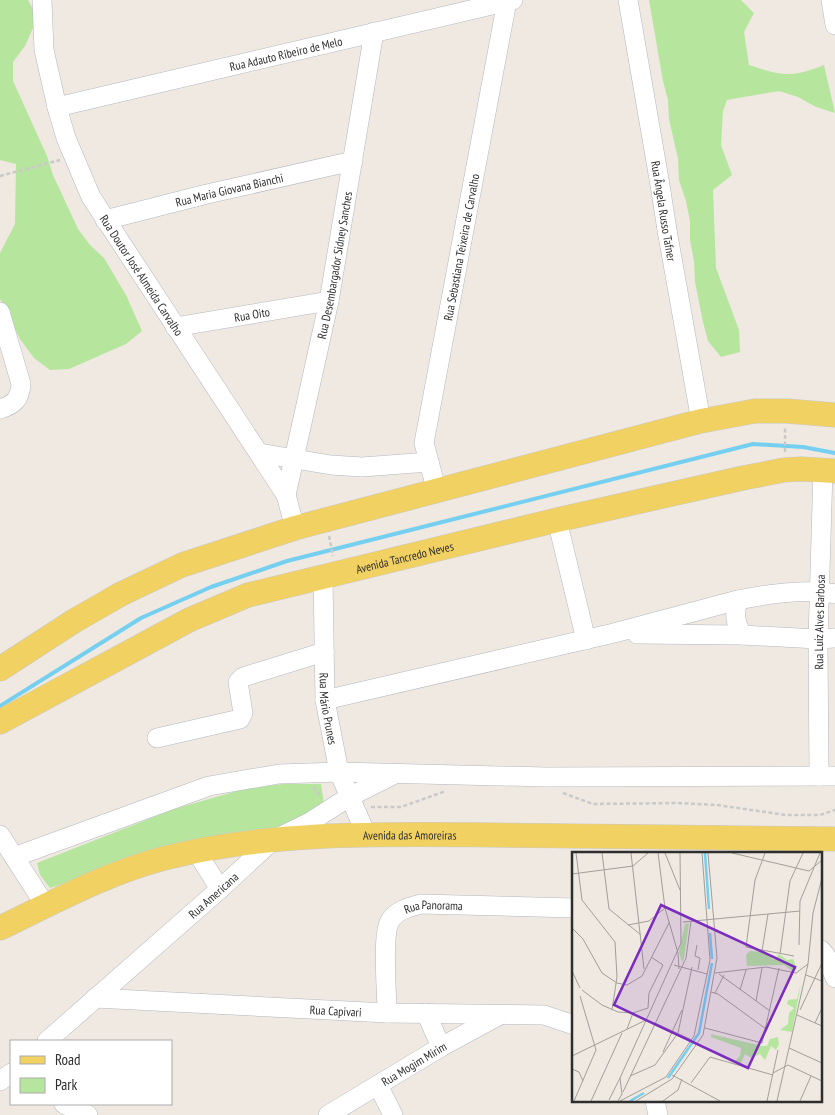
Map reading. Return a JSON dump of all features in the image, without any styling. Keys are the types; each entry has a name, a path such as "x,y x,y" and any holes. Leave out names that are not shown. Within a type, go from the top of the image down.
{"main road":[{"path":"0,669 74,621 152,578 182,565 295,528 701,422 755,411 787,411 835,415"},
{"name":"Avenida Tancredo Neves","path":"0,722 189,620 219,606 329,570 743,478 784,470 829,470"},
{"name":"Avenida das Amoreiras","path":"0,928 95,883 142,865 196,851 273,840 366,834 831,842"}],"street":[{"name":"Rua Doutor José Almeida Carvalho","path":"42,0 44,50 57,107 66,138 91,197 286,495 295,528"},
{"name":"Rua Ângela Russo Tafner","path":"628,0 666,230 701,422"},
{"path":"831,0 835,25"},
{"name":"Rua Adauto Ribeiro de Melo","path":"57,107 510,1"},
{"name":"Rua Sebastiana Teixeira de Carvalho","path":"437,492 424,443 510,1"},
{"name":"Rua Desembargador Sidney Sanches","path":"286,495 329,301 374,32"},
{"name":"Rua Maria Giovana Bianchi","path":"105,220 207,194 353,161"},
{"name":"Rua Oito","path":"175,327 329,301"},
{"path":"0,312 21,384 20,394 7,406"},
{"path":"259,453 294,460 362,467 429,462"},
{"name":"Rua Luíz Alves Barbosa","path":"827,776 826,639 829,470"},
{"path":"557,520 586,640"},
{"name":"Rua Mário Prunes","path":"329,570 324,652 325,700 338,772 366,834"},
{"path":"325,700 586,640 738,600 759,596 827,593"},
{"path":"738,600 734,612 735,623 742,635"},
{"path":"614,633 742,635 826,639"},
{"path":"157,738 240,719 243,713 239,679 324,652"},
{"path":"14,857 209,786 279,774 338,772 546,776 827,776"},
{"name":"Rua Americana","path":"48,1040 273,840 310,822 349,797 396,774"},
{"path":"0,835 45,906"},
{"path":"196,851 220,889"},
{"name":"Rua Panorama","path":"387,1012 386,935 389,922 402,909 421,904 572,908"},
{"path":"827,953 835,978"},
{"name":"Rua Capivari","path":"95,998 387,1012 544,1015 572,1024"},
{"path":"426,1013 441,1047"},
{"name":"Rua Mogim Mirim","path":"328,1115 441,1047 501,1014"},
{"path":"378,1085 393,1115"},
{"path":"655,1102 658,1115"},
{"path":"66,1105 88,1115"}],"path":[{"path":"0,176 52,162"},
{"path":"785,432 785,456"},
{"path":"329,570 330,539"}],"green space":[{"path":"0,0 28,0 33,9 33,28 25,46 13,62 13,81 78,229 90,245 104,258 126,295 142,331 126,344 69,369 50,370 34,358 20,339 0,299 0,253 15,224 16,164 0,160"},
{"path":"649,0 741,0 754,13 744,32 749,65 779,73 795,74 824,65 835,113 779,91 727,100 723,111 721,145 732,175 713,190 716,268 739,330 740,352 721,357 708,341 703,322 695,282 690,240 690,221 679,180 678,159 669,119 668,100"},
{"path":"283,784 321,784 324,804 259,839 121,866 50,888 40,875 37,863 174,809 244,789"}],"waterway":[{"path":"0,706 141,618 211,587 287,561 753,444 803,447 835,453"}]}
